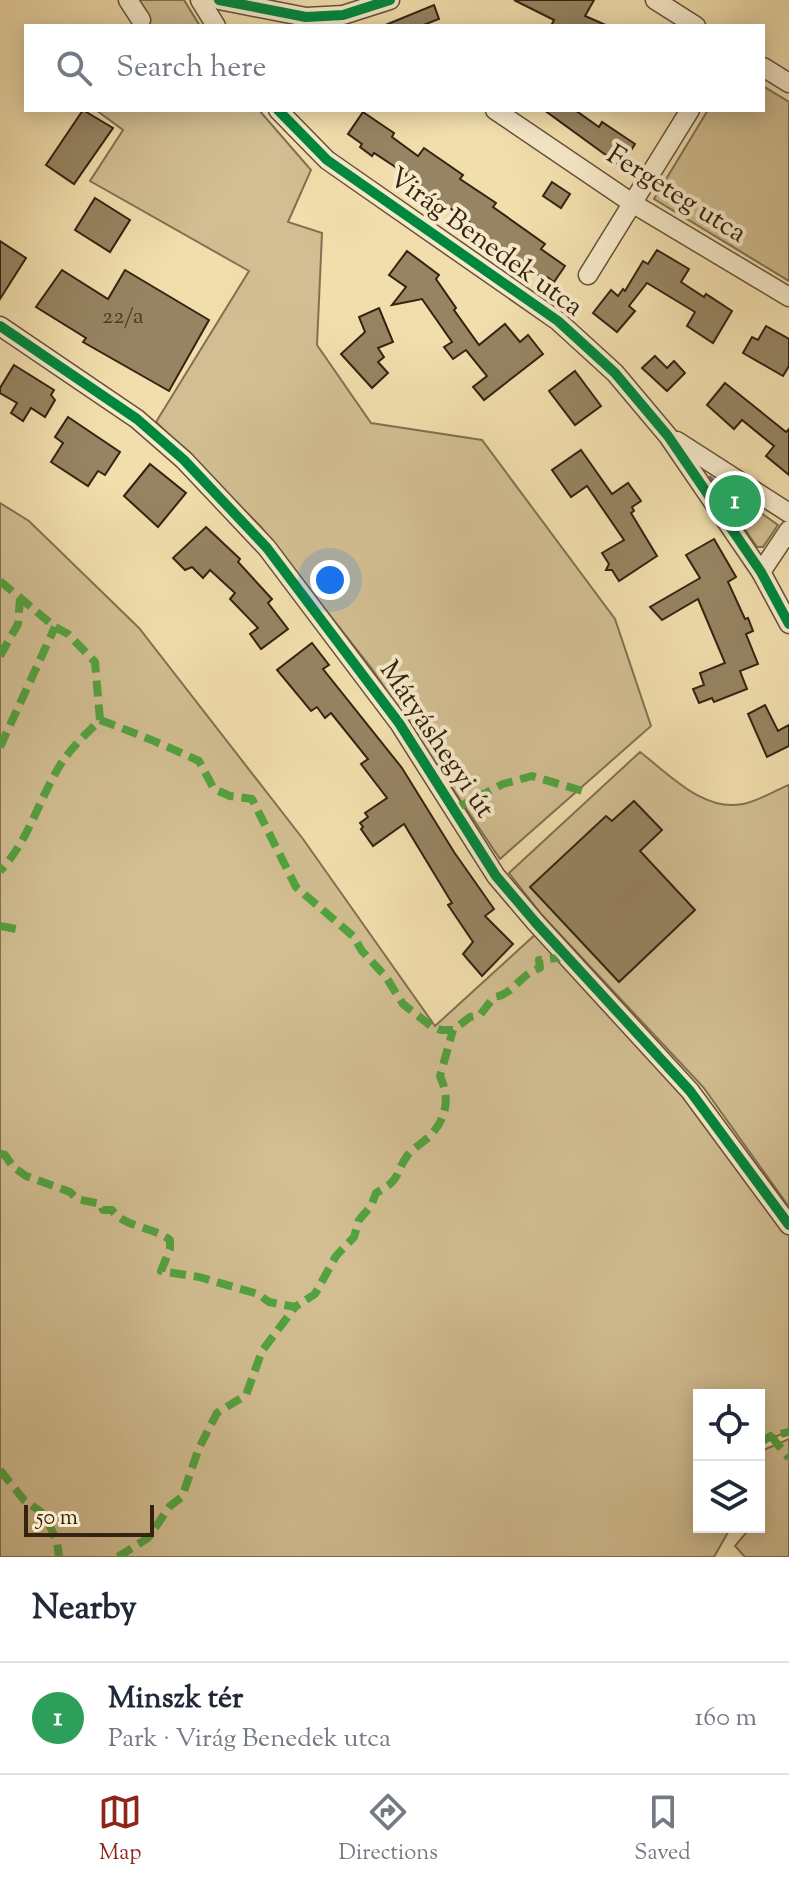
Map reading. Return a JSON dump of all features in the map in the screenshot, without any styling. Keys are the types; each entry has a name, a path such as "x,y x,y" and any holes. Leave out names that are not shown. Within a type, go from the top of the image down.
{"street":[{"path":"128,0 141,20"},
{"path":"216,24 211,0 306,17 343,15 390,0"},
{"path":"655,0 693,24"},
{"path":"765,68 789,83"},
{"name":"Virág Benedek utca","path":"280,112 327,160 558,321 615,373 668,436 761,572 789,624"},
{"name":"Fergeteg utca","path":"498,112 632,203 789,297"},
{"path":"588,275 689,112"},
{"name":"Mátyáshegyi út","path":"0,326 137,419 184,460 267,548 399,723 496,876 690,1091 789,1225"},
{"path":"668,436 789,513"},
{"path":"761,572 789,530"}],"shaded area":[{"path":"134,0 184,0 199,24 143,24"},
{"path":"765,87 789,102 789,281 654,199 707,112 765,112"},
{"path":"99,112 261,112 311,170 288,222 322,233 317,345 371,423 482,440 615,619 651,726 500,859 372,669 261,527 156,422 249,271 90,181 123,130"},
{"path":"709,476 778,525 763,547 757,547"},
{"path":"0,503 29,521 139,628 303,839 435,1026 537,933 654,1059 789,1230 789,1431 765,1441 765,1389 693,1389 693,1533 728,1533 714,1557 0,1557"},
{"path":"640,752 687,789 714,802 743,804 789,785 789,1207 703,1087 542,915 509,873"},
{"path":"789,1439 789,1557 745,1557 735,1546 746,1533 765,1533 765,1449"}],"building":[{"path":"514,0 594,0 585,16 603,24 552,24 554,20"},
{"path":"434,5 439,19 426,24 388,24"},
{"path":"82,112 113,128 74,184 46,165"},
{"path":"363,112 394,133 392,137 418,156 424,148 463,175 460,179 496,203 493,207 545,244 541,249 565,266 554,282 547,277 545,280 475,230 476,227 406,174 360,147 362,144 348,134"},
{"path":"547,112 578,112 599,127 602,122 635,144 621,166"},
{"path":"552,182 570,194 561,208 543,196"},
{"path":"95,198 130,220 110,252 75,230"},
{"path":"0,241 26,258 0,299"},
{"path":"657,250 689,269 681,282 732,311 713,343 687,326 695,312 647,283 629,306 635,311 617,332 593,313 611,290 618,296 623,289 625,291 643,261 648,264"},
{"path":"407,251 439,275 436,279 479,345 505,324 520,342 528,335 543,354 484,400 473,387 487,376 466,350 453,359 444,347 452,342 422,299 392,305 406,287 389,275"},
{"path":"62,270 108,299 125,270 209,320 169,391 83,342 86,338 36,307"},
{"path":"379,308 393,342 378,348 384,357 378,362 388,373 372,388 341,354 365,332 359,317"},
{"path":"766,326 789,339 789,366 783,376 743,353 752,337 758,340"},
{"path":"655,356 667,368 674,361 685,373 667,391 642,368"},
{"path":"14,365 54,390 51,395 55,400 45,417 31,408 23,421 11,413 17,403 0,393 0,388"},
{"path":"575,371 601,406 575,425 549,391"},
{"path":"725,383 786,432 789,429 789,475 766,456 774,446 742,420 734,429 707,405"},
{"path":"68,417 120,452 105,475 98,471 88,486 51,462 63,443 55,437"},
{"path":"581,450 612,494 628,483 641,501 632,507 634,511 631,513 657,556 619,581 612,570 606,570 609,564 602,553 624,540 587,486 571,497 552,470"},
{"path":"150,464 186,493 158,527 124,496"},
{"path":"206,527 240,559 238,562 272,599 268,603 288,629 261,649 250,634 258,628 230,599 235,593 210,570 203,578 192,567 185,570 173,558"},
{"path":"714,539 736,577 728,582 753,631 746,634 758,664 740,671 747,689 714,702 712,698 699,703 693,689 704,685 700,673 725,663 698,599 662,620 650,607 700,578 686,555"},
{"path":"312,643 329,665 323,669 402,768 494,909 485,916 513,944 482,976 463,954 473,942 448,905 452,903 404,824 373,846 361,829 360,823 368,817 365,813 387,798 361,764 368,759 331,713 325,718 317,707 311,711 277,670"},
{"path":"765,705 778,731 789,725 789,746 767,757 748,714"},
{"path":"634,801 662,830 640,851 695,910 619,982 530,887 606,816 612,821"}],"marked path":[{"path":"0,581 55,627 68,634 95,662 100,720 62,762 27,832 0,871"},
{"path":"0,656 18,624 20,599"},
{"path":"0,747 55,627"},
{"path":"100,720 199,761 214,789 230,796 252,799 296,887 353,936 403,1004 431,1026 453,1030 470,1017 480,1015 494,997 506,993 540,968 539,960 566,957"},
{"path":"455,809 503,784 532,776 586,792"},
{"path":"0,926 21,930"},
{"path":"0,1154 5,1155 13,1167 26,1176 70,1192 77,1199 101,1204 103,1210 112,1210 123,1220 170,1240 170,1249 161,1271 199,1277 258,1294 269,1302 295,1307 315,1294 336,1256 354,1237 359,1220 371,1206 376,1193 394,1181 407,1156 431,1135 441,1121 446,1100 440,1076 453,1030"},
{"path":"118,1557 148,1538 170,1506 182,1497 199,1448 217,1413 246,1395 262,1351 295,1307"},
{"path":"765,1440 789,1432"},
{"path":"771,1436 789,1458"},
{"path":"0,1470 24,1500 41,1512 48,1522 57,1542 59,1557"}],"cycle path":[{"path":"219,0 306,17 343,15 390,0"},
{"path":"280,112 327,160 558,321 615,373 668,436 761,572 789,624"},
{"path":"0,326 137,419 184,460 267,548 399,723 496,876 690,1091 789,1225"}],"place":[{"name":"Minszk tér","path":"735,501"}]}
